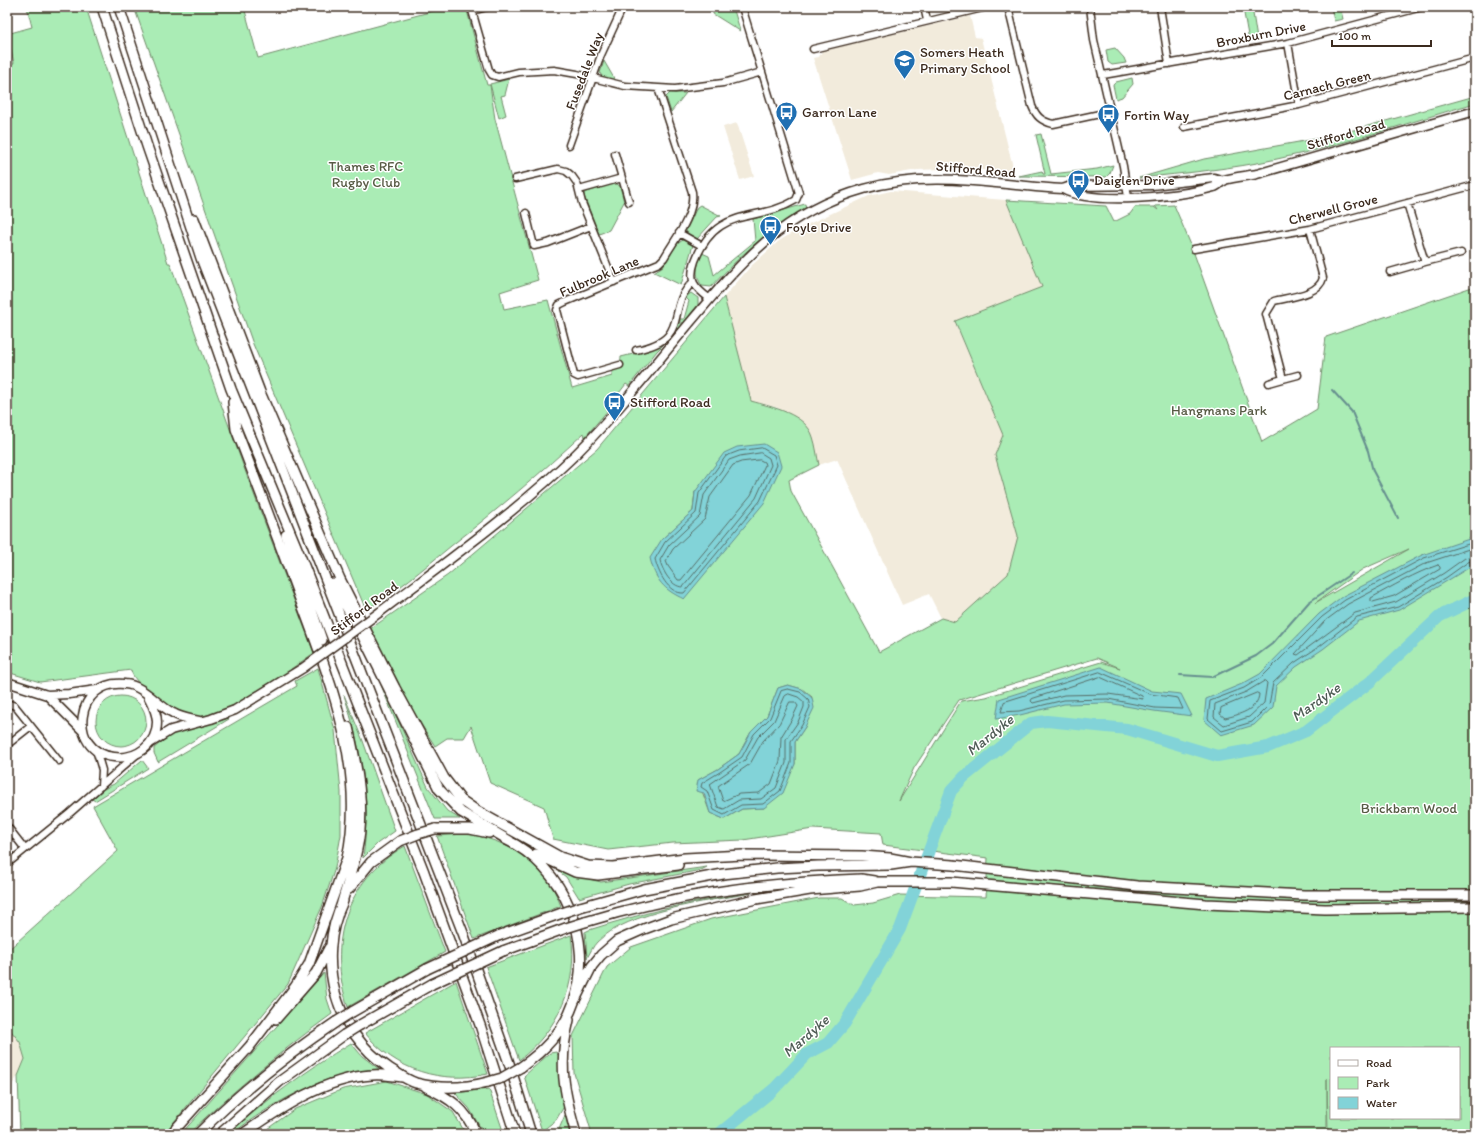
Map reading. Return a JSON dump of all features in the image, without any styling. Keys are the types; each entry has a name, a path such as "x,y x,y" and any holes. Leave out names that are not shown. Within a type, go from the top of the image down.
{"highway":[{"path":"102,7 147,146 231,389 301,558 424,872 476,1013 515,1133"},
{"path":"119,7 201,258 227,330 365,678 468,946 509,1063 531,1134"},
{"path":"162,140 260,392 340,579 395,688 444,778 455,793 477,811 560,857 579,864 604,867 685,858 743,855 759,856"},
{"path":"231,389 236,429 318,646 333,692 348,757 353,807 351,840 347,858 309,964 295,987 247,1050"},
{"path":"171,1134 316,973 331,942 354,862 359,835 360,807 356,763 346,722 332,671 268,478"},
{"path":"313,546 362,635 439,789 461,812 510,841"},
{"path":"341,906 354,882 362,871 381,853 400,841 435,829 450,828 476,830 499,836 562,867 582,873 598,875 759,856 808,854 862,860"},
{"path":"522,847 553,877 566,897 576,922 580,970 563,1048 562,1068 567,1099 576,1134"},
{"path":"198,1134 247,1089 287,1057 336,1022 427,969 498,936 580,907 644,889 723,874 890,858 911,862 1137,886 1288,894 1475,895"},
{"path":"220,1134 279,1082 344,1035 432,984 503,951 584,922 660,901 712,891 768,884 928,881 1206,904 1325,909 1443,909 1475,907"},
{"path":"415,1082 438,1086 463,1087 502,1078 521,1067 542,1051 554,1038 573,1005 592,966 600,955 617,941 677,917 756,899 860,882"},
{"path":"1450,895 1475,889"},
{"path":"1443,909 1475,912"},
{"path":"331,942 330,964 332,982 346,1023 368,1051 404,1077 454,1102 466,1115 474,1131"},
{"path":"243,1134 298,1100 340,1081 373,1075 404,1077"}],"main road":[{"name":"Stifford Road","path":"149,744 171,730 217,717 235,710 303,668 380,612 514,509 561,468 623,403 742,262 781,228 814,208 866,188 916,179 950,178 1063,189 1072,194 1110,198 1188,192 1215,186 1224,181 1257,174 1475,110"},
{"name":"Stifford Road","path":"1063,189 1071,186 1152,185 1214,178 1224,181"},
{"path":"7,682 47,694 69,694 96,690 114,683 127,684 139,688 148,696 156,711 157,722 149,744 136,755 114,758 107,756 96,750 85,737 83,731 82,713 86,703 96,690"},
{"path":"47,694 83,731"},
{"name":"Stifford Road","path":"148,696 174,714 199,721"}],"street":[{"path":"487,7 471,9 489,70 494,76 539,70 554,70 625,86 658,88 705,86 762,72"},
{"name":"Fusedale Way","path":"569,145 608,38 623,7"},
{"path":"710,299 696,288 691,274 702,246 713,232 726,222 785,205 796,200 799,193 742,7"},
{"path":"924,7 927,20"},
{"path":"813,49 927,20 987,7"},
{"path":"1008,7 1032,106 1036,115 1044,122 1052,124 1109,112"},
{"path":"1090,7 1094,40 1103,75 1109,112 1127,186 1128,197"},
{"path":"1160,7 1169,64"},
{"name":"Broxburn Drive","path":"1103,75 1288,43 1422,7"},
{"path":"1288,43 1299,106"},
{"name":"Carnach Green","path":"1184,127 1299,106 1475,58"},
{"name":"Fulbrook Lane","path":"620,365 578,377 574,375 557,315 559,305 659,263 664,258 690,213 693,198 658,88"},
{"path":"615,154 629,202"},
{"path":"515,179 558,169 566,171 572,176 579,190 591,226 614,282"},
{"path":"579,190 622,178"},
{"name":"Cherwell Grove","path":"1194,249 1310,229 1475,184"},
{"path":"1407,202 1425,262"},
{"path":"526,213 534,246 548,243 591,226"},
{"path":"1283,379 1266,314 1274,301 1316,290 1322,284 1323,278 1310,229"},
{"path":"679,233 702,246"},
{"path":"1390,272 1461,253"},
{"path":"636,350 660,343 669,336 685,291 693,282"},
{"path":"1269,383 1298,375"},
{"path":"7,702 15,706 60,761"},
{"path":"7,745 31,726"},
{"path":"96,750 102,770 100,786"},
{"path":"7,864 136,755"},
{"path":"7,826 26,849"}],"shaded area":[{"name":"Somers Heath Primary School","path":"970,16 975,37 981,38 1015,175 970,168 917,170 889,175 878,173 852,180 813,58 819,57 822,51"},
{"path":"737,123 754,176 740,180 723,127"},
{"path":"891,191 1006,200 1042,287 955,322 1003,435 995,455 1018,536 1008,574 955,622 941,618 929,594 902,605 837,459 819,465 813,436 778,408 751,401 724,297 751,266 779,241 800,228 869,196"},
{"path":"7,1026 20,1042 25,1059 18,1076 7,1092"}],"green space":[{"path":"27,7 86,7 168,263 170,263 243,465 314,653 291,669 292,671 247,699 235,706 211,715 187,715 170,707 134,678 131,670 40,682 7,672 7,65 14,63 7,34 32,27"},
{"name":"Thames RFC Rugby Club","path":"134,7 244,7 258,58 448,7 466,7 487,85 490,85 495,119 538,280 500,292 504,309 548,300 572,388 612,376 612,372 620,367 621,357 648,350 668,340 657,351 629,386 626,384 619,393 621,395 585,437 584,433 485,519 409,580 366,610 253,344"},
{"path":"733,7 740,31 713,14 713,8"},
{"path":"1252,7 1257,39 1249,41 1243,8"},
{"path":"1331,7 1340,7 1343,19 1334,21"},
{"path":"1115,48 1124,58 1126,63 1112,65 1108,62 1106,50"},
{"path":"604,61 615,80 602,77 600,73"},
{"path":"1132,78 1133,84 1122,97 1116,99 1113,85 1116,82"},
{"path":"509,79 505,95 501,96 506,115 499,118 490,84"},
{"path":"670,93 686,93 671,112 666,97"},
{"path":"1475,96 1475,103 1352,140 1302,153 1243,165 1139,178 1204,159 1332,136"},
{"path":"1041,134 1051,174 1097,169 1113,165 1110,173 1106,177 1019,176 1042,171 1043,174 1045,174 1036,135"},
{"path":"615,183 620,186 624,202 609,230 599,234 584,193"},
{"path":"1006,200 1106,206 1114,222 1130,214 1135,207 1154,207 1158,210 1155,206 1174,205 1191,245 1262,442 1317,409 1326,337 1475,286 1475,1131 1463,1134 1328,1134 1327,1078 1327,1134 592,1134 574,1073 573,1036 607,967 631,947 711,919 819,898 842,898 854,905 873,903 900,895 986,897 988,858 883,845 881,833 813,829 743,840 673,843 608,850 553,839 544,807 490,783 471,726 464,738 447,738 435,746 400,689 370,629 448,575 597,449 724,297 751,401 778,409 796,417 809,429 813,437 819,465 789,480 791,491 879,652 941,618 955,622 1008,574 1018,536 995,455 1003,435 955,321 1042,287","holes":["695,492 684,599 662,539 693,511","1409,549 1315,603 1363,569","1097,658 1120,668 1101,662 986,697 961,701 899,801 914,768 959,700","788,685 802,689 812,697 805,727 795,742 795,764 764,808 742,809 724,819 710,813 698,780 718,769 739,754 751,732 767,716 778,688"]},
{"path":"805,204 806,208 767,234 732,265 711,287 702,286 699,282 697,270 702,253 709,256 714,275 755,241 753,219"},
{"path":"700,205 721,216 717,217 697,239 689,235 686,231 697,207"},
{"path":"683,240 693,245 681,285 654,272 663,266 677,244"},
{"path":"691,293 698,298 698,306 684,324 678,319 684,319 689,301 685,297"},
{"path":"678,321 683,325 668,340 675,330"},
{"path":"371,660 428,787 447,811 460,819 435,819"},
{"path":"318,668 335,730 341,792 341,835 335,868 322,907 288,984 164,1134 20,1134 18,1076 25,1059 20,1042 7,1026 7,951 118,851 93,806 297,686 295,681"},
{"path":"344,695 363,741 395,831 378,843 363,858 366,816 363,776 356,736"},
{"path":"121,696 130,698 141,707 146,721 144,730 135,741 121,746 112,744 101,735 96,721 98,712 107,701"},
{"path":"229,718 158,762 154,753 154,748 172,734"},
{"path":"142,760 148,768 95,801 92,799 104,789 114,784"},
{"path":"464,834 495,841 510,847 523,856 546,878 561,906 474,939 437,836"},
{"path":"405,846 445,952 348,1007 342,983 340,960 341,937 346,916 355,895 368,877 384,860"},
{"path":"707,867 701,870 629,884 579,898 566,877 558,871 601,882"},
{"path":"751,893 670,909 628,922 611,931 597,942 587,958 585,932 589,930 669,908 710,899"},
{"path":"571,935 573,953 572,971 563,1005 545,1035 519,1060 486,967"},
{"path":"324,973 327,999 332,1014 294,1042 222,1102 188,1134 181,1134"},
{"path":"456,981 488,1074 470,1077 453,1077 420,1072 391,1057 377,1046 365,1033"},
{"path":"351,1043 362,1056 379,1069 360,1071 321,1082 282,1100 247,1122 232,1134 228,1134 287,1086"},
{"path":"556,1052 559,1056 566,1103 556,1120 542,1131 524,1076 550,1053"},
{"path":"387,1081 427,1094 453,1112 466,1134 260,1134 295,1109 343,1089"},
{"path":"489,1089 504,1134 484,1134 469,1108 455,1093"},
{"path":"565,1115 570,1134 557,1134"}],"water":[{"path":"764,444 777,452 781,466 764,503 684,599 677,596 661,583 652,566 650,558 662,539 693,511 695,492 724,453 737,447"},
{"path":"1475,538 1475,564 1399,610 1359,621 1323,649 1296,667 1276,686 1273,707 1254,725 1221,735 1204,720 1206,699 1242,684 1260,674 1319,614 1343,596 1422,555"},
{"path":"1101,667 1152,691 1181,694 1192,716 1108,703 1064,704 1020,715 996,719 999,699"},
{"path":"788,685 802,689 812,698 814,708 805,727 795,742 795,764 783,793 764,808 742,809 724,819 710,813 704,793 696,791 698,780 718,769 739,754 751,732 767,716 778,688"}],"waterway":[{"path":"1332,390 1352,412 1368,451 1373,471 1398,518"},
{"path":"1180,675 1212,677 1256,656 1272,644 1309,602 1352,573"},
{"name":"Mardyke","path":"719,1134 774,1089 807,1054 828,1043 845,1023 900,929 951,791 964,777 1031,723 1047,721 1127,729 1217,756 1268,747 1306,731 1370,682 1440,616 1475,599"}],"place":[{"name":"Somers Heath Primary School","path":"905,80"},
{"name":"Garron Lane","path":"787,132"},
{"name":"Fortin Way","path":"1109,134"},
{"name":"Daiglen Drive","path":"1078,200"},
{"name":"Foyle Drive","path":"771,246"},
{"name":"Stifford Road","path":"615,422"}],"park label":[{"name":"Hangmans Park","path":"1219,410"},
{"name":"Brickbarn Wood","path":"1409,808"}]}
